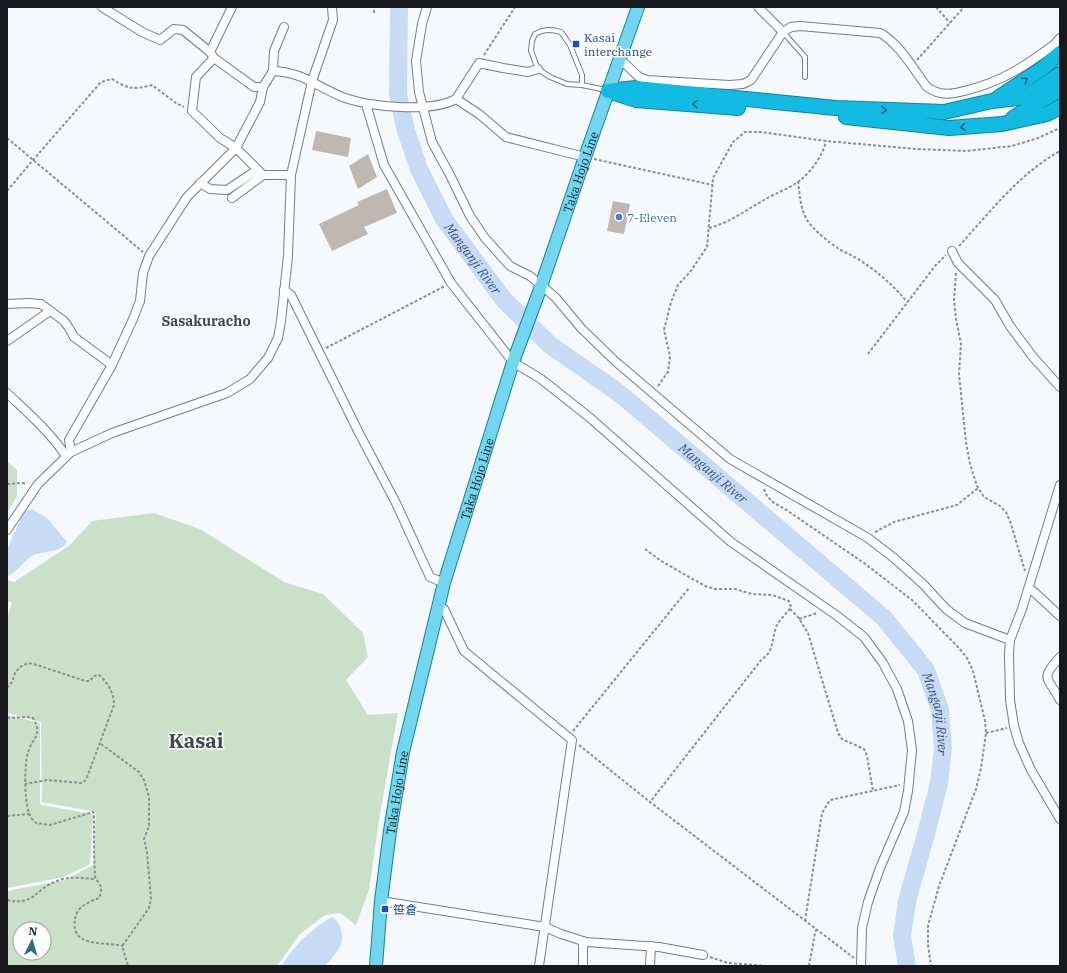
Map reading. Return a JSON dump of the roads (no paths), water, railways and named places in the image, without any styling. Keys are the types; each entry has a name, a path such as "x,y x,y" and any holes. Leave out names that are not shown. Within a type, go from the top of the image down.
{"highway":[{"path":"992,101 1043,68 1060,53"},
{"path":"608,91 636,88 836,108 944,112 992,101 1025,97 1060,74"},
{"path":"1002,124 1060,89"},
{"path":"608,91 636,100 835,115 950,128 1002,124 1047,114 1060,107"}],"main road":[{"name":"Taka Hojo Line","path":"376,966 381,901 390,831 403,752 444,583 515,357 638,7"}],"street":[{"path":"102,7 142,32 160,40 174,29 183,30 212,55 254,87 263,87"},
{"path":"232,7 212,55 196,77 192,111 220,138 236,148 260,172"},
{"path":"7,530 35,488 69,454 112,433 226,393 250,379 268,358 278,338 288,256 291,175 312,82 333,20 332,7"},
{"path":"426,7 416,61 419,107 432,142 470,216 485,238 510,266 530,276 540,289 556,298 581,328 615,361 730,459 868,538 894,558 924,585 946,609 965,623 1010,640"},
{"path":"758,7 783,32"},
{"path":"620,58 639,78 648,80 729,85 743,84 751,80 783,32 791,27 800,26 880,33 894,43 927,87 942,94 953,94 986,86 1008,76 1055,44 1060,38"},
{"path":"69,454 69,440 112,365 140,301 143,273 149,256 187,197 236,148 260,102 263,87 273,71 274,51 284,27"},
{"path":"273,71 283,71 307,78 312,82 343,97 366,104 419,107 450,102 456,99 479,63 528,72 538,69"},
{"path":"456,99 480,114 506,137 585,157"},
{"path":"366,104 384,165 451,283 515,357 589,417 731,542 827,608 864,637 883,663 897,689 908,721 912,750 909,784 904,812 880,868 868,902 862,928 861,963"},
{"path":"200,183 210,189 227,190 260,172 291,175"},
{"path":"232,198 260,172"},
{"path":"952,251 960,265 995,300 1010,326 1024,345 1060,387"},
{"path":"284,290 291,295 396,503 430,577 444,583"},
{"path":"7,304 41,304 64,321 74,337 112,365"},
{"path":"7,341 50,311"},
{"path":"7,393 60,447 69,454"},
{"path":"1060,485 1022,610 1010,640 1009,654 1010,700 1014,726 1019,743 1031,770 1060,819"},
{"path":"1030,585 1033,591 1060,616"},
{"path":"439,605 444,609 464,651 570,738 539,966"},
{"path":"1060,657 1047,673 1047,678 1060,700"},
{"path":"381,901 545,928 583,941 624,946 651,946 703,955"},
{"path":"582,966 583,941"},
{"path":"650,966 651,946"}],"lane":[{"path":"582,85 582,75 570,45 561,32 554,29 545,29 535,34 532,41 531,51 538,69 550,77 567,84 582,85 608,91"},
{"path":"783,32 805,57 804,77"}],"water":[{"path":"32,509 47,518 67,542 61,548 30,557 14,572 7,576 7,549 22,516 28,510"},
{"path":"332,917 336,920 340,927 342,938 336,953 325,966 282,966 291,952 304,938"}],"waterway":[{"name":"Manganji River","path":"399,7 398,94 406,131 419,169 444,219 504,300 550,345 619,393 884,618 926,670 940,710 943,748 939,783 907,901 902,936 907,966"}],"place":[{"name":"Kasai interchange","path":"576,44"},
{"name":"7-Eleven","path":"619,217"},
{"name":"笹倉","path":"385,909"}],"district":[{"name":"Sasakuracho","path":"206,321"},
{"name":"Kasai","path":"196,740"}]}
